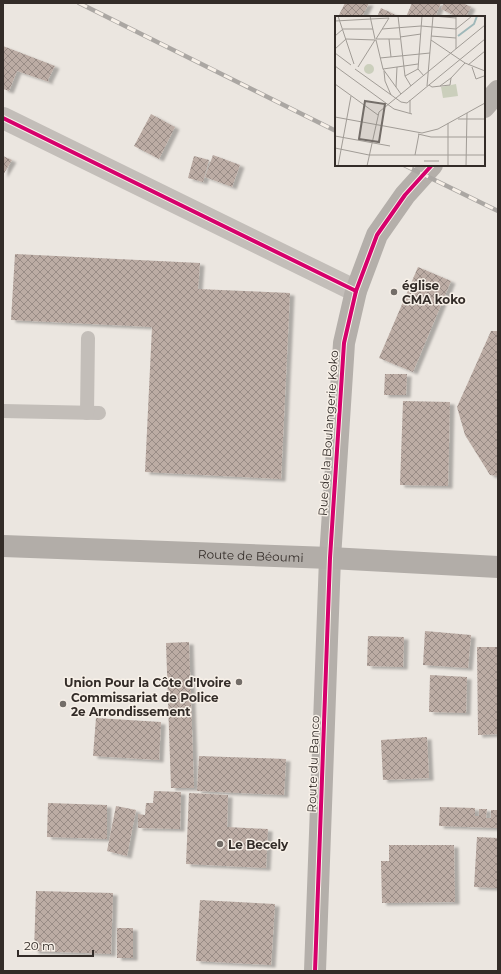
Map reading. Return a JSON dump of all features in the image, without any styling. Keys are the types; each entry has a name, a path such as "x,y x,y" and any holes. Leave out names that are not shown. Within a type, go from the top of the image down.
{"main road":[{"name":"Route de Béoumi","path":"3,546 330,558 498,567"}],"street":[{"path":"485,106 498,91"},
{"path":"3,118 356,291"},
{"name":"Rue de la Boulangerie Koko","path":"330,558 344,343 356,291 377,235 405,195 431,166"},
{"name":"Route du Banco","path":"315,971 330,558"}],"lane":[{"path":"3,411 93,413 88,338"}],"building":[{"path":"345,3 369,3 362,16 338,16"},
{"path":"412,3 441,3 435,16 406,16"},
{"path":"444,3 463,3 471,7 466,16 455,16 441,9"},
{"path":"381,8 398,16 377,16"},
{"path":"3,46 55,66 48,80 49,82 17,71 9,91 3,89"},
{"path":"151,114 175,127 159,159 134,146"},
{"path":"213,155 240,165 232,187 205,177"},
{"path":"3,156 12,160 3,175"},
{"path":"194,156 209,160 203,182 188,178"},
{"path":"15,254 200,263 198,289 290,293 281,479 145,472 152,327 11,320"},
{"path":"418,267 451,281 413,372 379,358"},
{"path":"491,331 498,331 498,476 490,475 465,435 457,407"},
{"path":"385,374 407,374 406,395 384,395"},
{"path":"403,401 450,402 448,486 400,485"},
{"path":"425,631 471,635 468,668 423,665"},
{"path":"368,636 404,637 403,667 367,666"},
{"path":"189,642 194,788 171,788 166,643"},
{"path":"477,647 498,647 498,734 478,735"},
{"path":"430,675 467,677 466,713 429,712"},
{"path":"96,718 161,722 159,760 93,756"},
{"path":"427,737 429,778 383,780 381,740"},
{"path":"199,756 286,759 284,795 197,791"},
{"path":"154,791 181,792 180,829 138,828 138,814 145,815 146,803 153,803"},
{"path":"189,793 228,795 227,827 268,829 266,868 186,864"},
{"path":"48,803 107,805 107,839 47,837"},
{"path":"116,806 136,810 127,856 107,851"},
{"path":"440,807 475,808 475,816 479,816 479,809 487,809 486,818 491,818 491,810 498,810 498,828 439,826"},
{"path":"477,837 498,838 498,888 474,887"},
{"path":"389,845 454,845 455,902 382,903 381,861 389,861"},
{"path":"36,891 113,893 111,954 34,951"},
{"path":"200,900 275,904 271,965 196,961"},
{"path":"117,928 133,928 133,958 117,958"}],"railway":[{"path":"79,3 335,131"},
{"path":"406,166 498,211"}],"cycle path":[{"path":"3,118 356,291"},
{"path":"315,971 330,558 344,343 356,291 377,235 405,195 431,166"}],"place":[{"name":"église CMA koko","path":"394,292"},
{"name":"Union Pour la Côte d'Ivoire","path":"239,682"},
{"name":"Commissariat de Police 2e Arrondissement","path":"63,704"},
{"name":"Le Becely","path":"220,844"}]}
